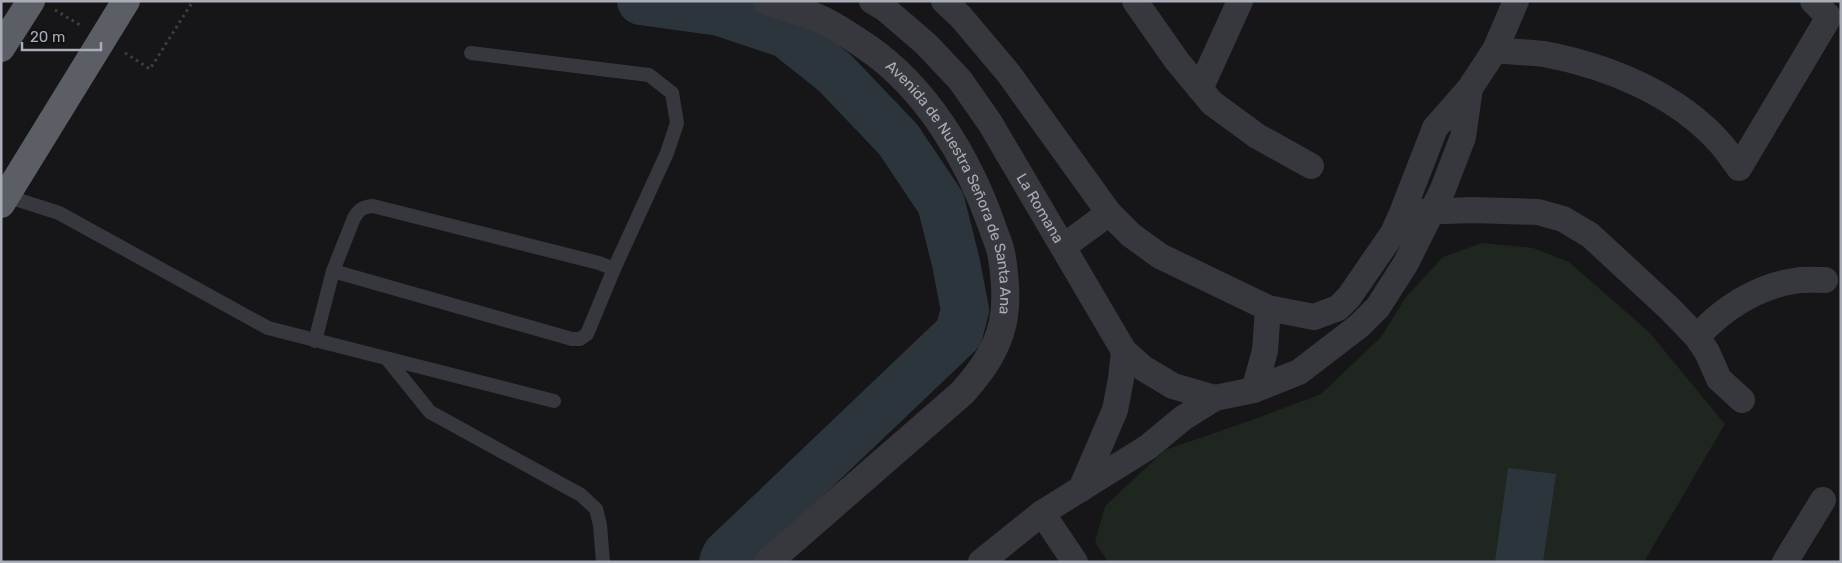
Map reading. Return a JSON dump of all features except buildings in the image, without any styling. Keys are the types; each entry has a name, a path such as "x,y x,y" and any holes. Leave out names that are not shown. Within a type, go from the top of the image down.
{"highway":[{"path":"1,48 31,1"},
{"path":"4,200 126,1"}],"street":[{"name":"Avenida de Nuestra Señora de Santa Ana","path":"766,1 818,18 866,47 905,79 937,118 961,157 984,204 1002,256 1004,291 1003,321 994,350 981,373 962,393 768,562"},
{"name":"La Romana","path":"872,1 884,8 926,44 960,80 990,123 1124,350 1143,368 1173,386 1216,398"},
{"path":"944,1 961,17 1009,74 1109,213 1131,235 1160,256 1268,308 1314,317 1338,308 1349,296 1392,233 1435,128 1470,88 1495,50 1516,1"},
{"path":"1135,1 1177,61 1212,103 1257,136 1311,166"},
{"path":"1200,88 1240,1"},
{"path":"1495,50 1543,54 1576,62 1611,73 1645,87 1697,121 1720,143 1739,168 1829,17 1813,1"},
{"name":"La Romana","path":"981,562 1042,513 1148,447 1183,418 1216,398 1254,390 1299,372 1359,326 1378,306 1406,263 1433,211 1463,137 1470,88"},
{"path":"1402,212 1481,210 1538,212 1563,219 1590,235 1698,337 1719,379 1742,400"},
{"path":"1063,247 1109,213"},
{"path":"1698,337 1709,324 1737,303 1765,288 1795,280 1825,280"},
{"path":"1254,390 1265,351 1268,308"},
{"path":"1082,489 1115,410 1124,350"},
{"path":"1785,562 1823,500"},
{"path":"1042,513 1075,562"}],"lane":[{"path":"333,271 572,339 580,339 591,328 614,269 667,153 677,123 672,93 650,75 471,53"},
{"path":"4,200 59,213 268,328 554,401"},
{"path":"315,341 333,271 358,211 365,206 373,206 600,263 614,269"},
{"path":"388,360 430,412 581,495 596,509 600,525 603,562"}],"shaded area":[{"path":"1482,243 1533,248 1569,262 1649,332 1725,424 1644,562 1108,562 1095,542 1105,506 1165,450 1321,394 1381,337 1406,297 1443,257"},
{"path":"1508,468 1556,474 1543,562 1495,562"}],"waterway":[{"path":"641,1 720,12 786,34 835,73 898,139 941,203 956,263 965,310 959,333 726,555 723,562"}]}
